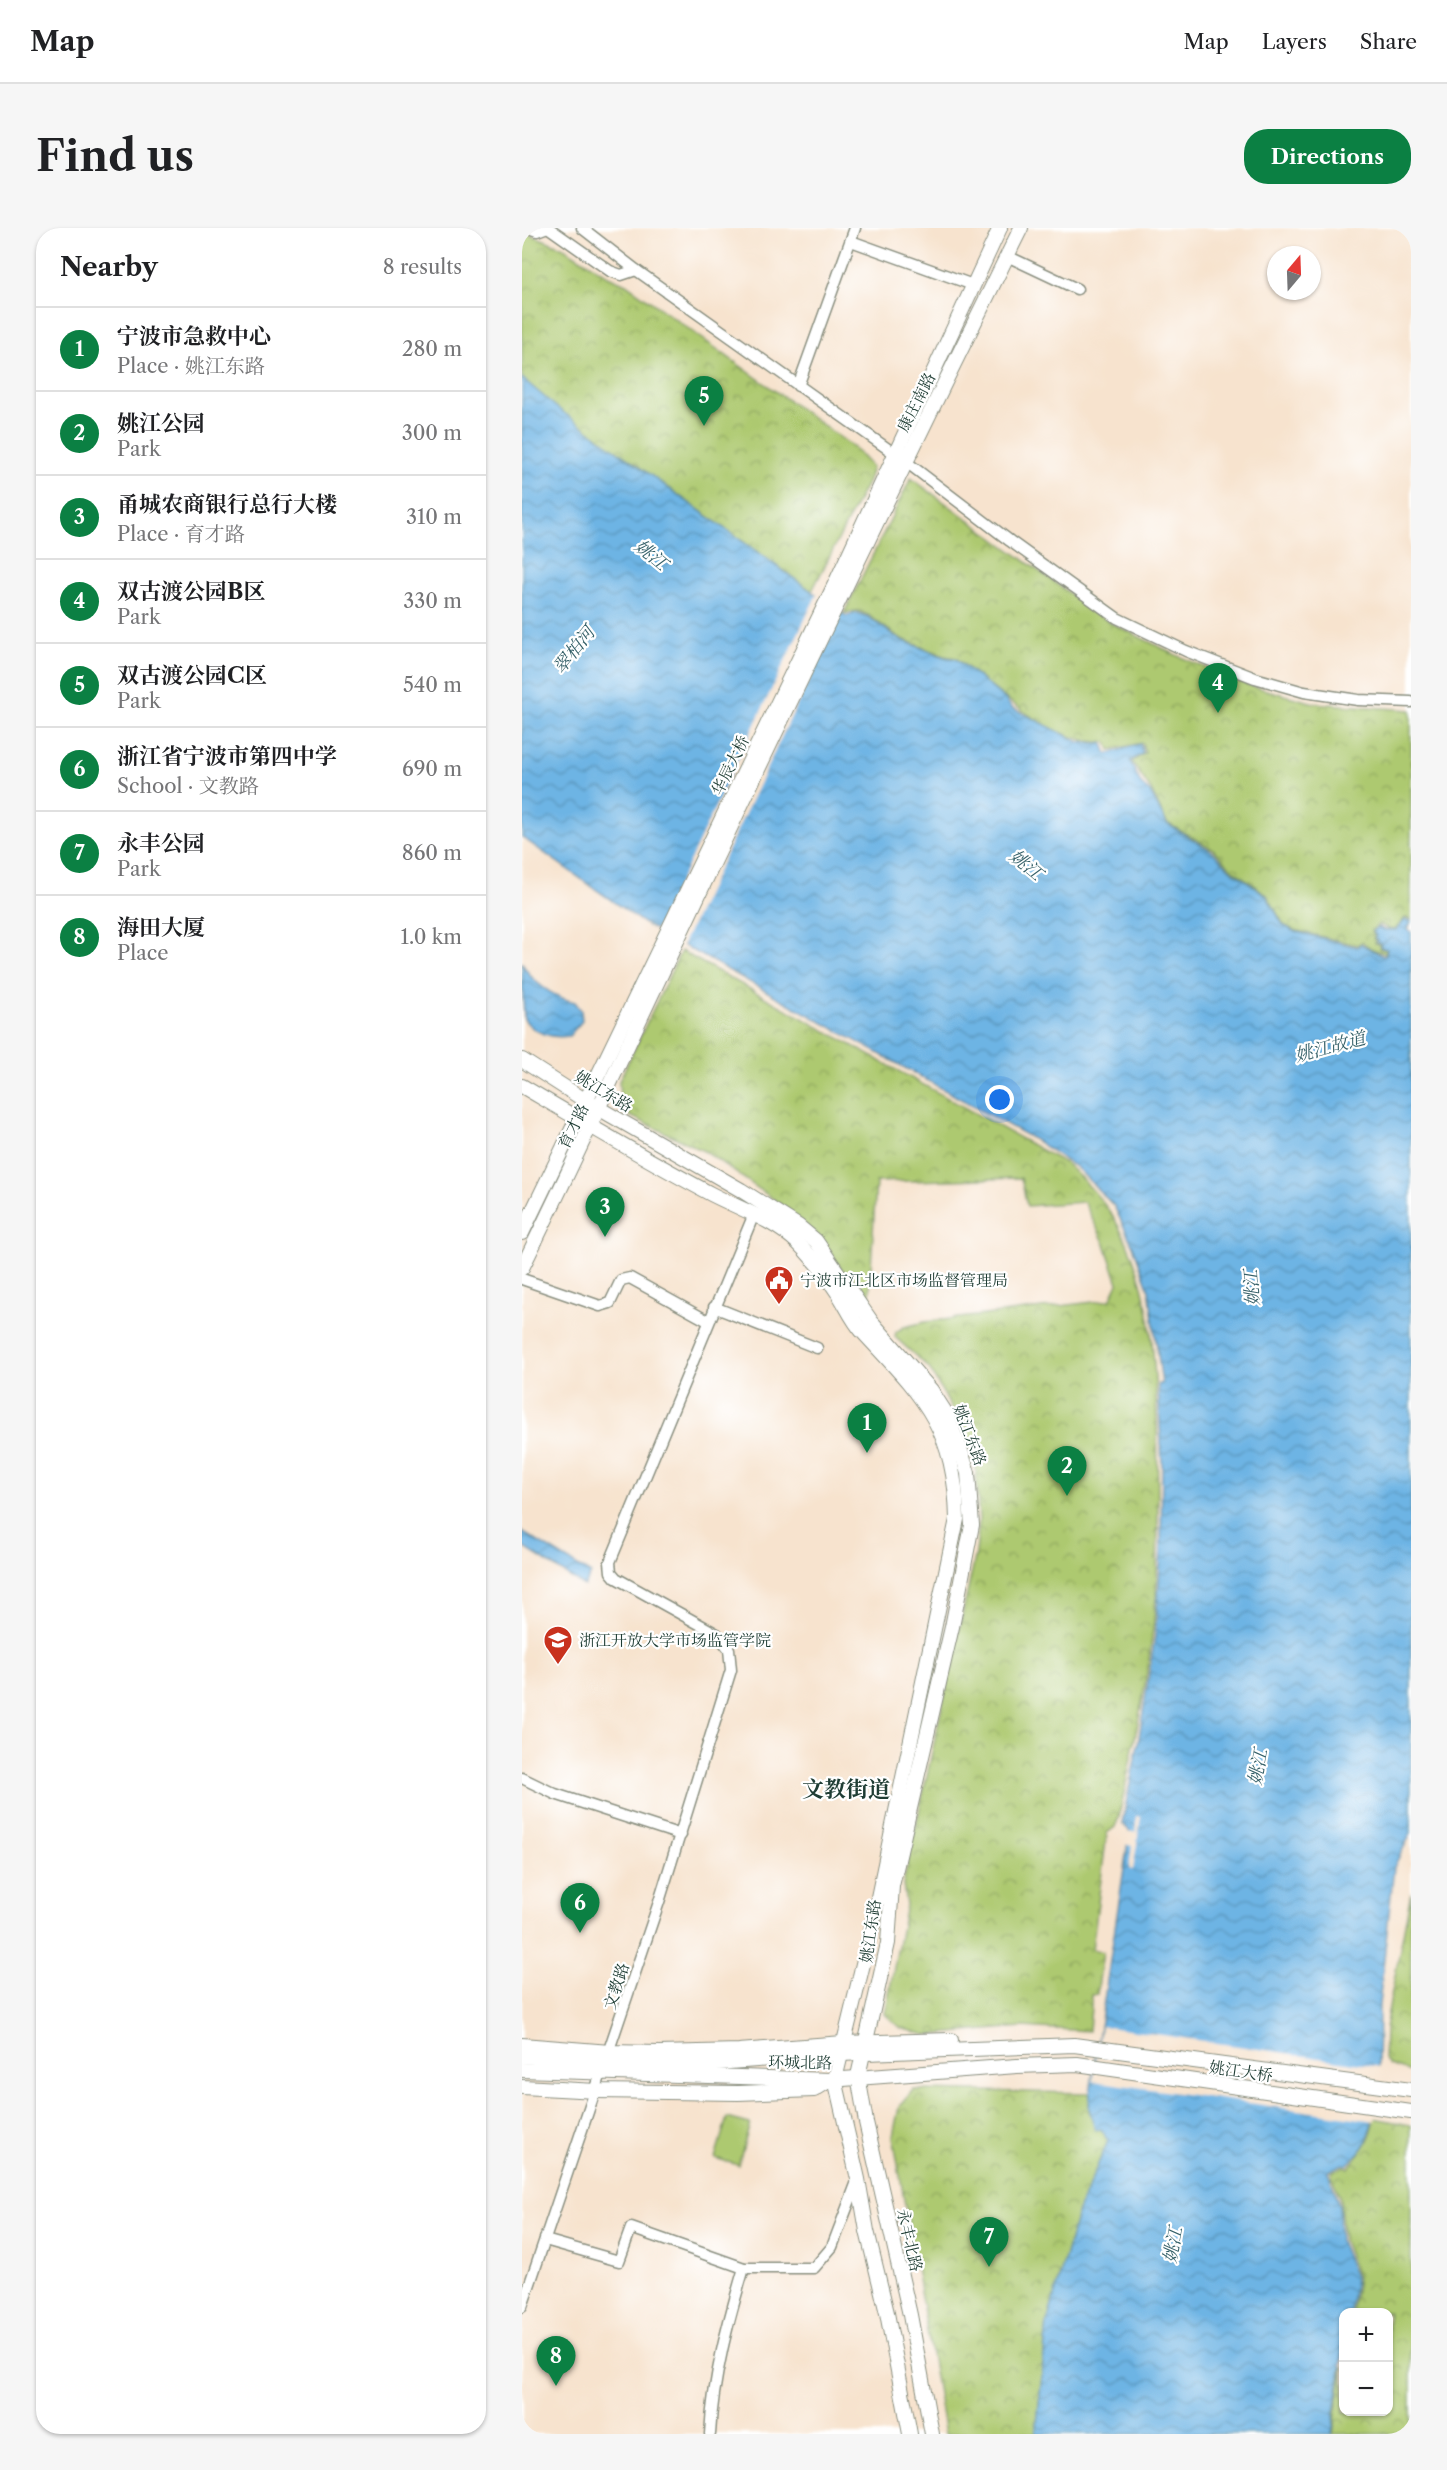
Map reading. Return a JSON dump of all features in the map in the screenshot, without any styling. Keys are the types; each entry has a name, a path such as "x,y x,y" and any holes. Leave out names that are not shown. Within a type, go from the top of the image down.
{"main road":[{"name":"康庄南路","path":"839,588 900,458 973,285 1000,228"},
{"name":"康庄南路","path":"900,458 1021,228"},
{"name":"华辰大桥","path":"660,962 839,588"},
{"name":"育才路","path":"524,1226 586,1101 660,962"},
{"name":"育才路","path":"522,1268 600,1108 660,962"},
{"name":"姚江东路","path":"522,1060 586,1101 741,1190 798,1226 816,1241 871,1321 931,1390 947,1415 968,1473 972,1525 952,1627 892,1886 888,1943 863,2048"},
{"name":"姚江东路","path":"522,1086 713,1195 754,1214 779,1229 803,1249 836,1290 860,1328 923,1400 946,1442 956,1486 957,1519 870,1930 841,2048"},
{"path":"522,2045 606,2063"},
{"name":"环城北路","path":"522,2070 606,2063 716,2062 841,2048 1074,2045"},
{"name":"姚江大桥","path":"1074,2045 1411,2090"},
{"path":"841,2048 833,2079 858,2179 910,2434"},
{"name":"永丰北路","path":"863,2048 858,2076 866,2122 910,2315 932,2434"},
{"name":"环城北路","path":"522,2056 833,2079 1077,2064"},
{"name":"姚江大桥","path":"1077,2064 1406,2111"},
{"path":"522,2087 597,2091 738,2093 814,2090 833,2079"}],"street":[{"path":"529,228 537,231 547,228 610,272 621,275 636,270"},
{"path":"582,228 636,270 900,458 1117,618 1186,651 1255,678 1304,692 1358,700 1411,702"},
{"path":"798,386 855,228"},
{"path":"851,241 973,285"},
{"path":"1007,256 1077,289"},
{"name":"文教路","path":"522,2307 597,2091 728,1685 732,1657 726,1642 717,1634 616,1578 611,1572 610,1562 754,1214"},
{"path":"522,1280 600,1306 610,1303 621,1280 630,1278 708,1321"},
{"path":"714,1307 818,1348"},
{"path":"522,1778 555,1794 681,1835"},
{"path":"545,2240 619,2261 631,2228 744,2268 814,2268 832,2247 858,2179"},
{"path":"710,2434 712,2394 729,2319 744,2268"}],"green space":[{"path":"522,231 564,248 608,276 626,284 852,446 872,467 868,481 812,591 556,407 522,378"},
{"path":"911,478 1109,622 1178,656 1248,685 1314,703 1411,710 1411,919 1405,918 1396,929 1389,929 1379,924 1371,931 1375,935 1373,938 1376,940 1375,943 1380,945 1379,948 1386,950 1386,954 1362,942 1357,945 1294,930 1284,925 1266,894 1232,869 1213,849 1167,823 1151,790 1132,762 1145,753 1142,743 1110,750 1107,742 1087,741 1067,735 1026,713 956,658 944,656 900,638 868,615 857,611 844,613"},
{"path":"681,951 1065,1163 1109,1210 1131,1252 1150,1324 1155,1374 1158,1489 1156,1597 1146,1680 1119,1817 1115,1827 1107,1833 1092,1949 1103,1952 1097,1994 1092,1995 1089,2031 1022,2027 927,2035 900,2028 885,2014 906,1905 903,1884 976,1553 979,1521 976,1471 963,1429 929,1368 895,1337 896,1332 904,1327 925,1322 1110,1300 1118,1283 1105,1244 1084,1202 1027,1206 1021,1178 876,1182 869,1302 871,1310 868,1311 825,1243 789,1210 706,1152 628,1115 620,1101 619,1081"},
{"path":"1411,1892 1411,2072 1390,2065 1384,2059 1385,2028"},
{"path":"913,2090 1090,2093 1089,2108 1108,2141 1078,2211 1047,2323 1036,2434 945,2434 893,2136 899,2107"},
{"path":"727,2118 750,2124 738,2165 715,2158"},
{"path":"1374,2118 1411,2125 1411,2434 1333,2434 1339,2393 1339,2416 1393,2416 1393,2308 1353,2308 1357,2277 1343,2240 1340,2199 1331,2172 1344,2166 1348,2168 1369,2139"}],"water":[{"path":"522,378 556,407 846,616 857,613 868,617 899,639 944,657 956,659 1005,699 1012,708 1079,742 1103,744 1107,754 1140,744 1143,753 1130,761 1141,784 1150,792 1167,824 1212,851 1231,870 1266,895 1283,925 1293,931 1357,947 1361,944 1383,956 1386,955 1387,949 1380,947 1381,944 1377,942 1373,931 1379,927 1384,930 1396,930 1405,920 1411,921 1408,930 1411,932 1411,1833 1394,1867 1379,2005 1378,2077 1371,2129 1364,2147 1347,2165 1343,2164 1328,2171 1339,2205 1340,2241 1355,2277 1351,2308 1339,2308 1339,2383 1332,2434 1036,2434 1047,2323 1078,2211 1108,2141 1101,2129 1095,2130 1089,2108 1090,2093 1129,1830 1122,1824 1138,1744 1155,1636 1161,1550 1162,1464 1158,1384 1162,1384 1149,1290 1133,1246 1114,1206 1077,1168 1035,1140 645,924 522,837"},
{"path":"522,962 537,983 560,997 575,1002 581,1010 582,1021 569,1036 556,1037 544,1034 524,1019"},
{"path":"522,1532 591,1574 584,1586 522,1546"}],"pier":[{"path":"818,592 842,610 681,948 655,933"},
{"path":"1137,1816 1141,1817 1133,1870 1129,1869 1132,1846 1124,1844 1126,1831 1135,1832"},
{"path":"1101,2026 1381,2067 1375,2121 1093,2081"}],"place":[{"name":"双古渡公园C区","path":"704,426"},
{"name":"双古渡公园B区","path":"1218,713"},
{"name":"甬城农商银行总行大楼","path":"605,1237"},
{"name":"宁波市江北区市场监督管理局","path":"779,1306"},
{"name":"宁波市急救中心","path":"867,1453"},
{"name":"姚江公园","path":"1067,1496"},
{"name":"浙江开放大学市场监管学院","path":"558,1666"},
{"name":"浙江省宁波市第四中学","path":"580,1933"},
{"name":"永丰公园","path":"989,2267"},
{"name":"海田大厦","path":"556,2386"}],"district":[{"name":"文教街道","path":"846,1789"}],"water label":[{"name":"姚江","path":"651,555"},
{"name":"翠柏河","path":"574,650"},
{"name":"姚江","path":"1026,865"},
{"name":"姚江故道","path":"1330,1047"},
{"name":"姚江","path":"1252,1288"},
{"name":"姚江","path":"1258,1767"},
{"name":"姚江","path":"1173,2245"}]}
